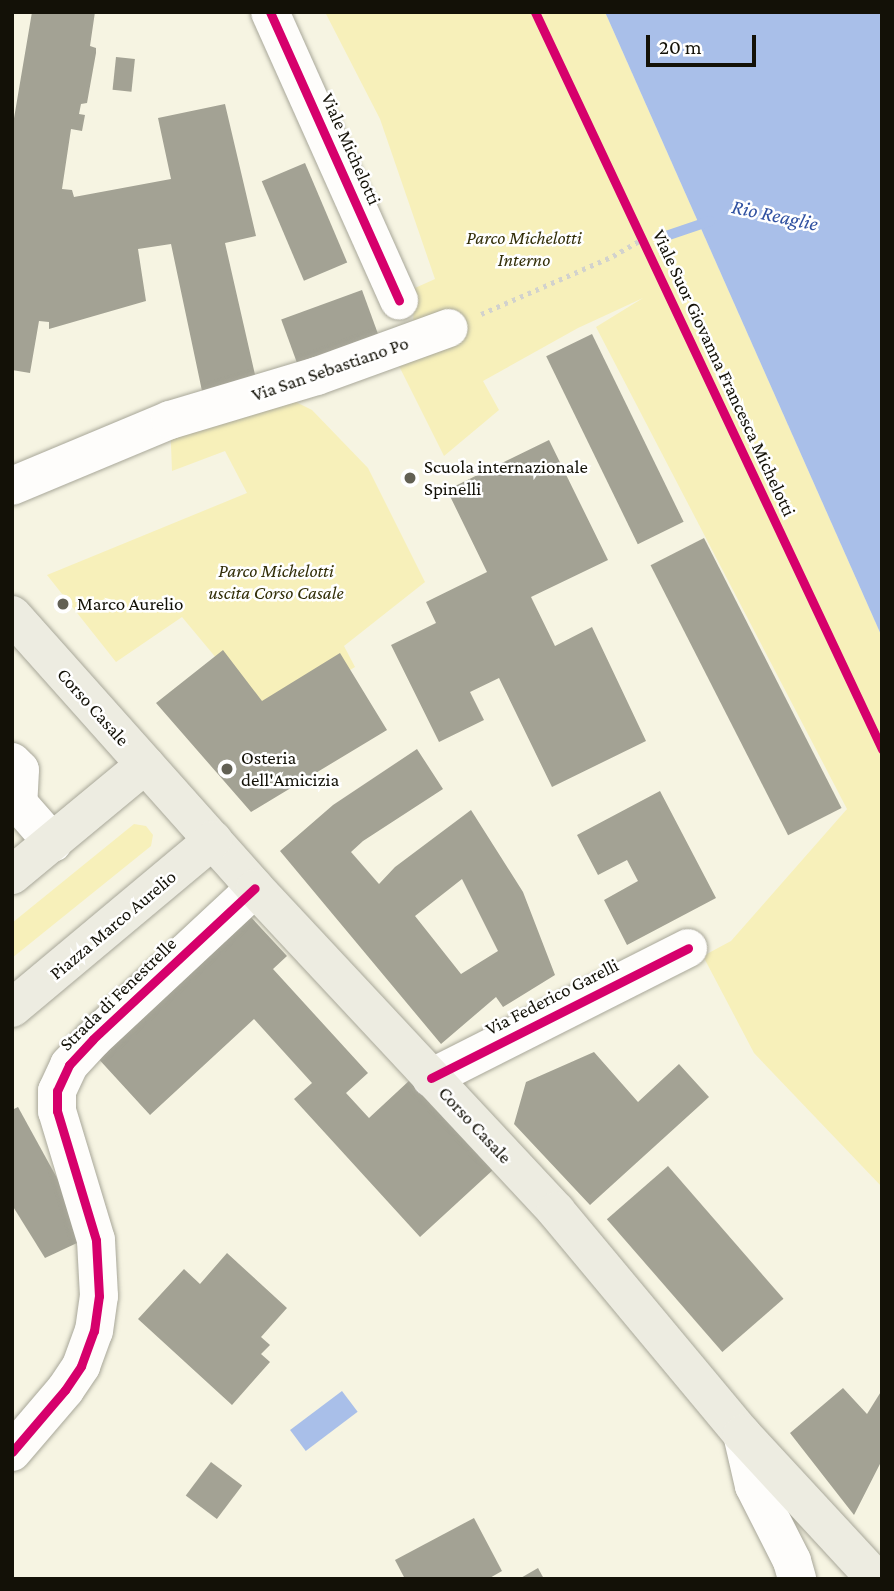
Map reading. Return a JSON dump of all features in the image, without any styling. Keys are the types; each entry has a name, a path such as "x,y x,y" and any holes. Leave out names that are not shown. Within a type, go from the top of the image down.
{"main road":[{"name":"Corso Casale","path":"12,615 255,888 556,1211 742,1434 876,1579"},
{"path":"12,875 54,843 145,765"},
{"name":"Piazza Marco Aurelio","path":"12,1009 213,840"}],"street":[{"name":"Viale Michelotti","path":"270,12 399,301"},
{"name":"Via San Sebastiano Po","path":"12,486 170,420 317,376 449,328"},
{"path":"12,762 20,770 15,804 54,843"},
{"name":"Strada di Fenestrelle","path":"12,1452 65,1390 80,1366 94,1332 99,1296 96,1240 57,1111 57,1091 69,1065 93,1040 255,888"},
{"name":"Via Federico Garelli","path":"431,1078 688,948"},
{"path":"742,1434 754,1486 792,1561 797,1579"}],"path":[{"path":"449,328 613,256 642,239"}],"green space":[{"name":"Parco Michelotti Interno","path":"325,12 605,12 882,637 882,1187 754,1053 703,956 731,941 847,809 596,327 643,298 578,328 483,381 499,410 444,456 398,364 412,341 415,288 435,279 380,119"},
{"name":"Parco Michelotti uscita Corso Casale","path":"290,399 312,410 368,468 425,582 344,646 355,667 267,719 182,617 116,662 47,575 247,493 225,451 172,471 170,420"},
{"path":"134,824 146,826 153,835 151,846 12,958 12,923"}],"water":[{"path":"605,12 882,12 882,637"},
{"path":"342,1391 358,1412 306,1451 290,1430"}],"building":[{"path":"32,12 95,12 90,46 96,48 96,53 87,103 81,104 79,114 85,115 82,131 71,129 62,189 72,190 74,197 171,179 158,118 225,104 256,236 225,243 256,379 202,391 171,244 138,249 146,301 49,329 49,322 39,321 30,373 12,370 12,130"},
{"path":"116,57 135,59 131,92 113,90"},
{"path":"305,163 347,262 304,281 262,181"},
{"path":"362,290 378,335 298,365 281,319"},
{"path":"592,334 684,522 638,544 546,356"},
{"path":"549,440 608,560 531,597 555,646 592,627 646,741 552,787 499,678 470,692 484,720 439,742 391,645 436,623 426,602 487,572 447,490"},
{"path":"704,538 842,808 788,835 651,565"},
{"path":"223,650 262,701 340,653 387,730 251,812 156,703"},
{"path":"417,749 443,789 363,841 351,852 379,884 395,867 471,810 523,892 555,975 503,1007 496,997 441,1044 280,851 333,805","holes":["462,879 498,951 461,974 415,916"]},
{"path":"660,791 716,898 627,945 604,900 638,881 627,860 598,875 577,835"},
{"path":"248,914 287,956 273,969 368,1073 346,1093 369,1118 411,1079 494,1169 420,1237 294,1099 312,1083 254,1019 150,1115 95,1055"},
{"path":"594,1052 638,1102 679,1064 709,1097 590,1205 514,1124 526,1082"},
{"path":"18,1107 79,1218 77,1243 45,1258 12,1205 12,1110"},
{"path":"668,1166 783,1299 722,1352 607,1219"},
{"path":"227,1253 287,1308 261,1337 270,1345 261,1354 270,1362 232,1405 138,1319 184,1269 200,1284"},
{"path":"843,1388 867,1414 882,1390 882,1460 854,1515 790,1433"},
{"path":"211,1462 242,1485 217,1519 186,1496"},
{"path":"474,1518 502,1571 488,1579 405,1579 395,1560"},
{"path":"538,1568 544,1579 519,1579"}],"waterway":[{"name":"Rio Reaglie","path":"660,238 710,221"}],"cycle path":[{"path":"270,12 399,301"},
{"name":"Viale Suor Giovanna Francesca Michelotti","path":"535,12 882,749"},
{"path":"12,1452 65,1390 81,1366 94,1331 99,1296 96,1240 57,1111 57,1091 69,1065 93,1039 255,888"},
{"path":"431,1078 688,948"}],"place":[{"name":"Scuola internazionale Spinelli","path":"410,478"},
{"name":"Marco Aurelio","path":"63,604"},
{"name":"Osteria dell'Amicizia","path":"227,769"}]}
